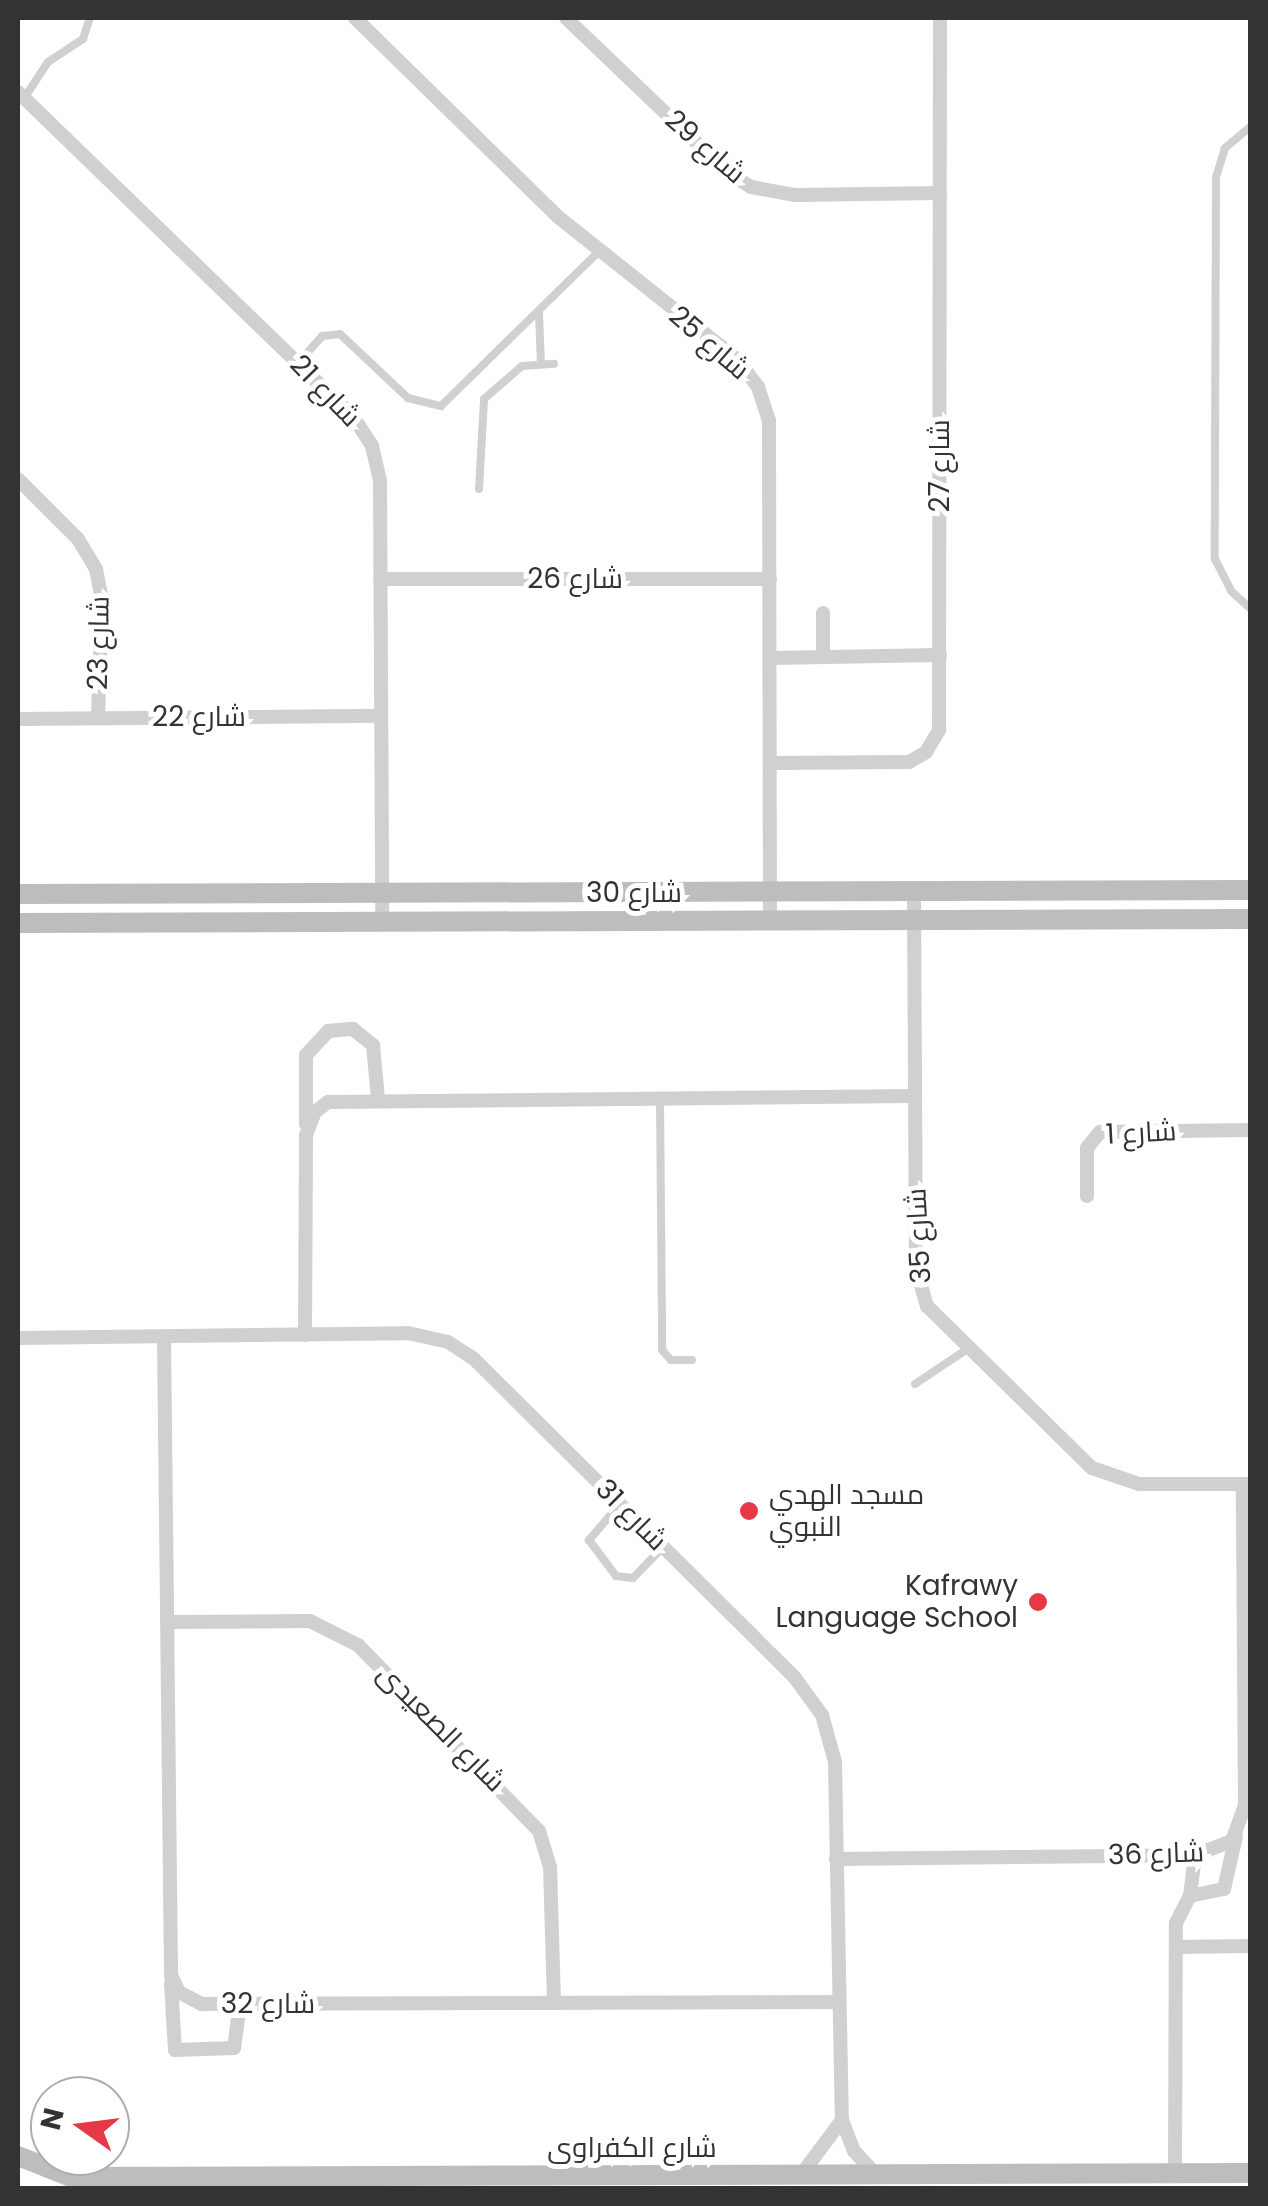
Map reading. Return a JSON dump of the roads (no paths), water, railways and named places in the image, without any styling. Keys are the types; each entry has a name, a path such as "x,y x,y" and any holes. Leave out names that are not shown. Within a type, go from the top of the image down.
{"street":[{"name":"شارع 25","path":"354,18 598,252 737,359 758,388 769,420 770,920"},
{"name":"شارع 29","path":"566,18 728,173 751,187 795,195 940,193"},
{"name":"شارع 27","path":"770,762 918,758 939,730 940,18"},
{"name":"شارع 21","path":"21,94 354,418 376,456 382,922"},
{"name":"شارع 23","path":"18,478 78,539 96,569 102,602 98,718"},
{"name":"شارع 26","path":"380,580 770,579"},
{"path":"823,613 823,657"},
{"path":"770,658 940,655"},
{"name":"شارع 22","path":"18,719 380,716"},
{"name":"شارع 30","path":"18,894 1250,890"},
{"name":"شارع 35","path":"914,891 918,1284 933,1316 1069,1450 1105,1474 1138,1484 1247,1484"},
{"name":"شارع 30","path":"18,922 1250,919"},
{"path":"305,1334 306,1055 328,1030 353,1029 373,1044 378,1098"},
{"path":"306,1135 314,1112 328,1102 378,1098 915,1096"},
{"name":"شارع 1","path":"1087,1196 1088,1142 1100,1132 1250,1130"},
{"name":"شارع 31","path":"18,1338 420,1334 461,1350 620,1504 816,1704 835,1762 842,2120 854,2151 876,2175"},
{"path":"164,1336 170,1975 175,2050 234,2048 240,2004"},
{"name":"شارع 36","path":"836,1859 1194,1855 1218,1852 1236,1836 1245,1805 1247,1484"},
{"name":"شارع الصعيدى","path":"167,1622 310,1621 358,1645 539,1831 550,1867 554,2003"},
{"path":"1190,1896 1224,1889 1233,1874 1236,1836"},
{"path":"1175,2173 1178,1914 1190,1896 1194,1855"},
{"path":"1176,1948 1250,1946"},
{"name":"شارع 32","path":"170,1975 193,2002 240,2004 838,2002"},
{"path":"801,2176 842,2120"},
{"name":"شارع الكفراوى","path":"18,2156 55,2181 1250,2173"}],"lane":[{"path":"21,94 48,62 82,39 90,18"},
{"path":"1250,127 1225,148 1216,178 1215,520 1219,570 1250,608"},
{"path":"298,363 322,336 340,334 408,398 441,406 598,252"},
{"path":"539,313 541,364"},
{"path":"479,489 484,399 519,368 554,364"},
{"path":"660,1097 662,1350 672,1360 692,1360"},
{"path":"915,1384 966,1350"},
{"path":"620,1504 589,1540 616,1576 633,1578 663,1547"}],"place":[{"name":"مسجد الهدي النبوي","path":"749,1511"},
{"name":"Kafrawy Language School","path":"1038,1602"}]}
